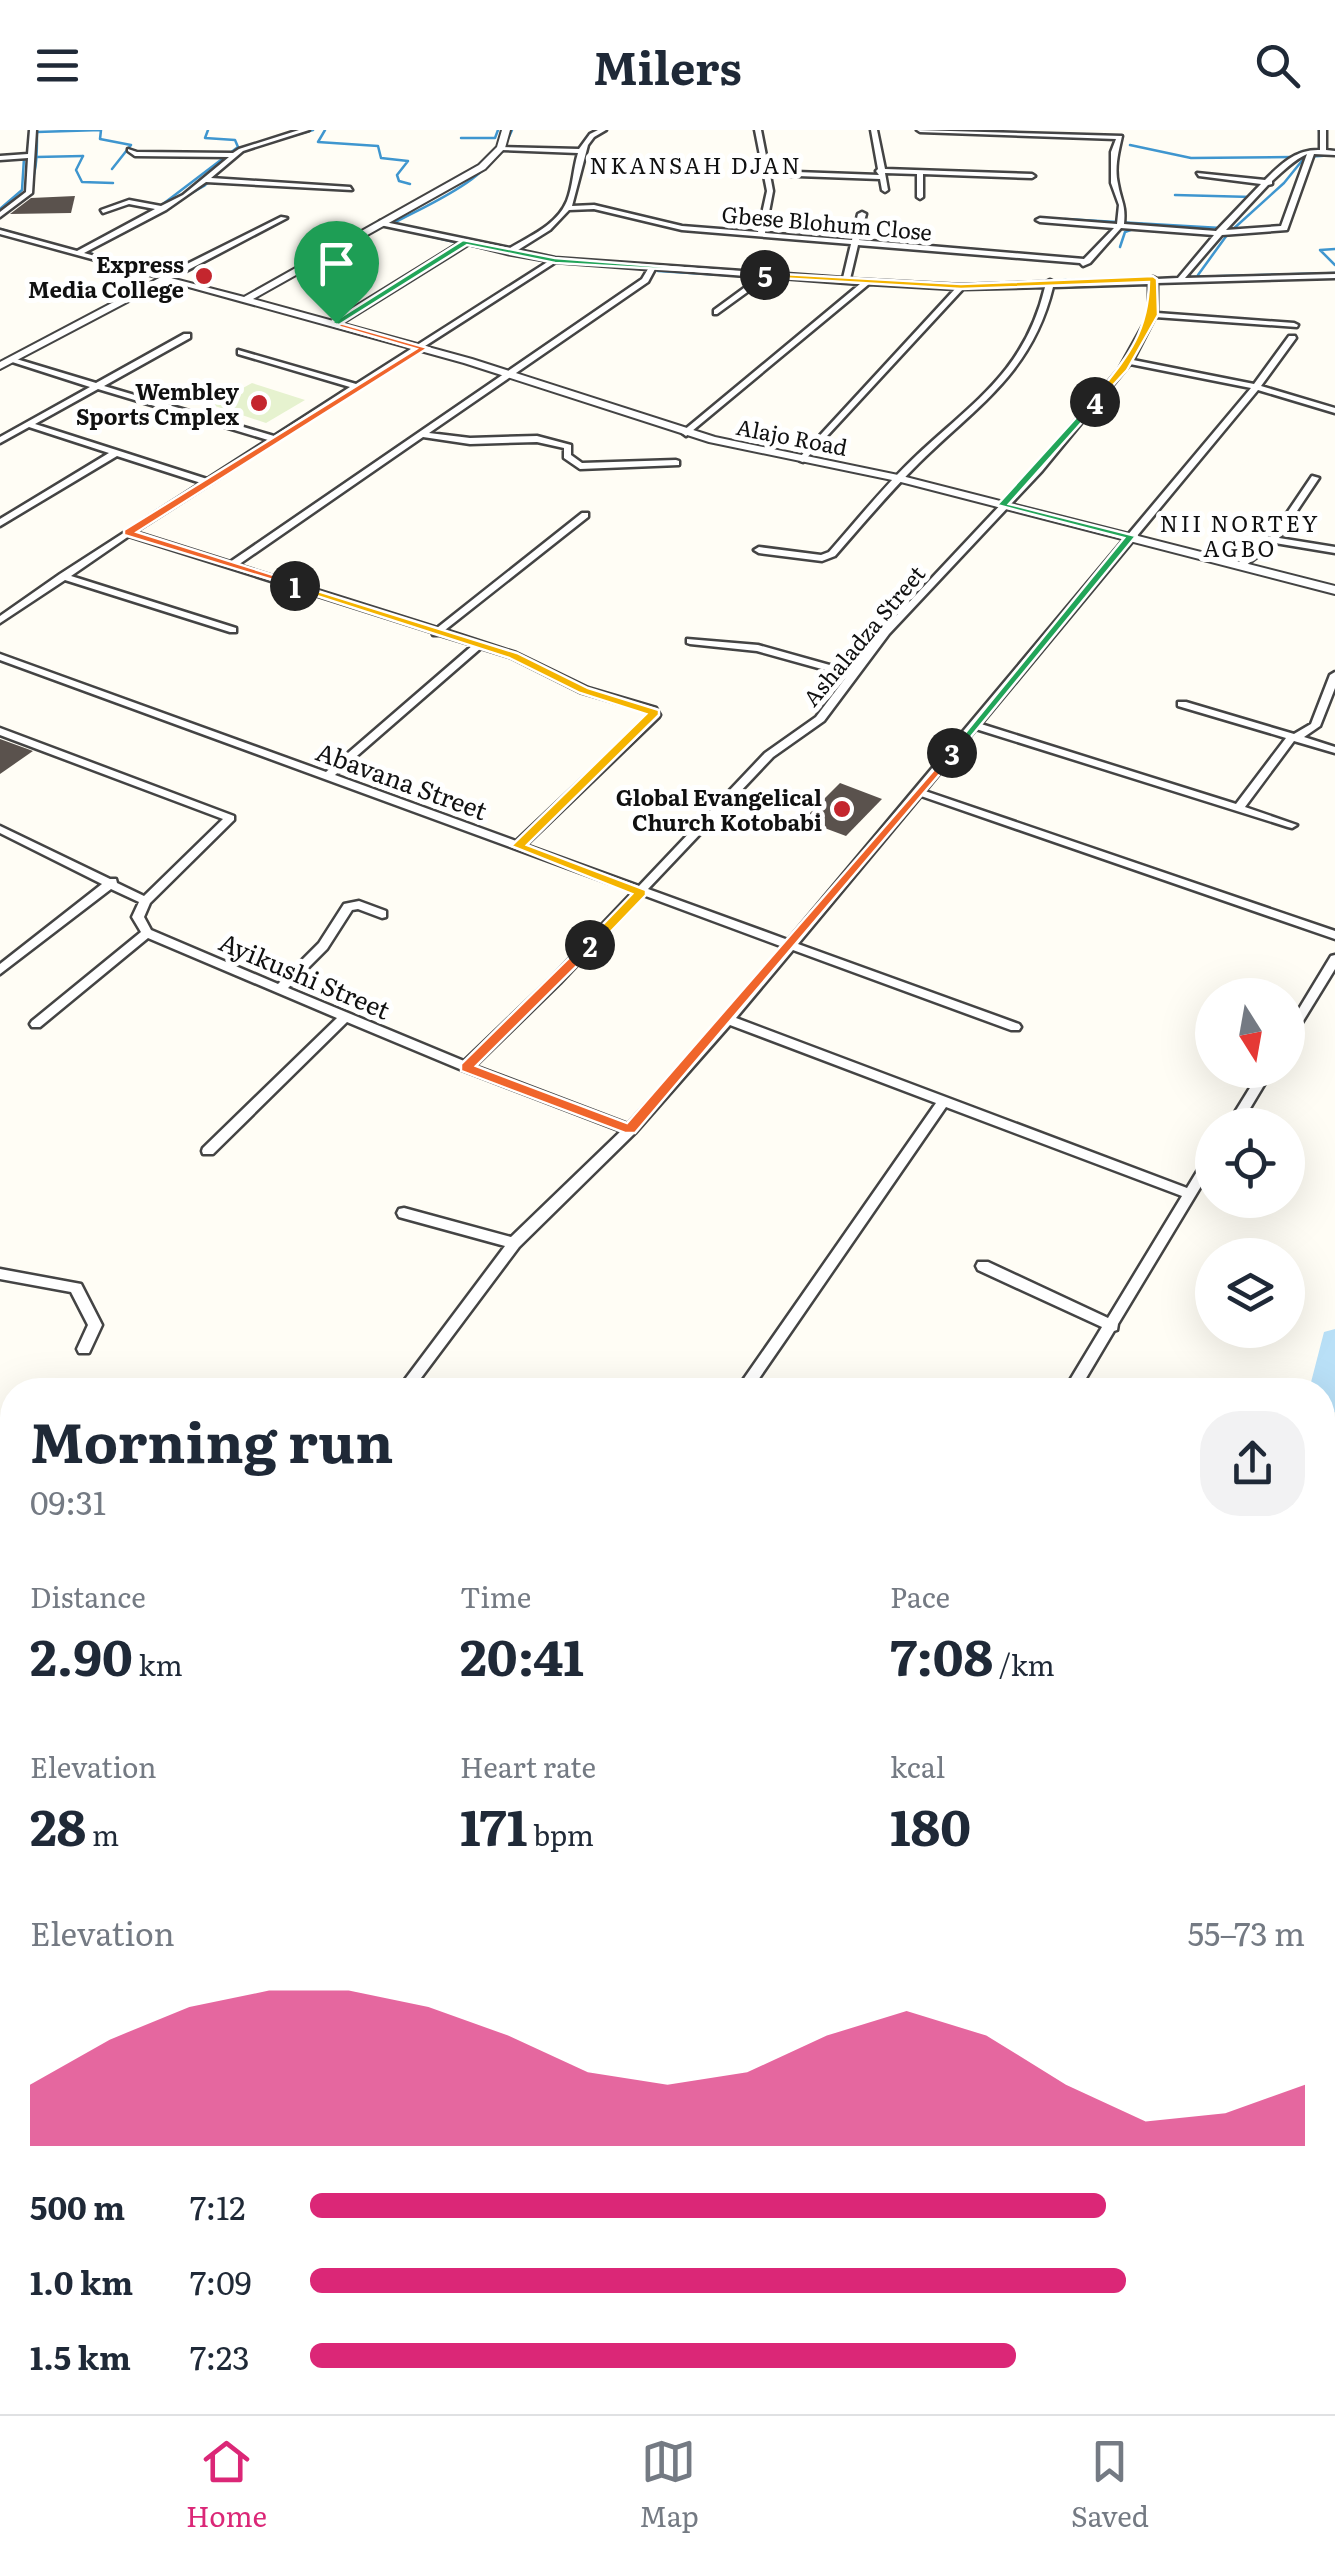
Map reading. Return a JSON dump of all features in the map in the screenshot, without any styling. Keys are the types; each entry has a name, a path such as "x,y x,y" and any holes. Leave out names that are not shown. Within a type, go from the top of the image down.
{"street":[{"path":"0,215 29,193 33,130"},
{"path":"78,254 164,209 236,155 306,130"},
{"path":"248,298 482,167 501,148 506,130"},
{"path":"509,252 550,226 567,208 579,151 594,133 603,130"},
{"path":"758,130 770,192 760,235"},
{"path":"874,130 884,190"},
{"path":"920,130 1120,137 1114,152 1114,183 1122,206 1120,225 1071,281"},
{"path":"920,130 956,141"},
{"path":"1323,130 1323,153"},
{"path":"992,132 994,144"},
{"path":"501,148 579,151"},
{"path":"130,150 135,154 236,155"},
{"path":"1040,220 1216,232 1284,228 1311,153"},
{"path":"1181,278 1216,232 1299,155 1335,153"},
{"path":"0,158 32,156"},
{"path":"765,174 920,172 1032,176"},
{"path":"920,172 920,197"},
{"path":"1199,174 1270,183"},
{"path":"206,180 350,189"},
{"path":"102,211 129,202 164,209"},
{"name":"Gbese Blohum Close","path":"567,208 594,207 675,227 1086,261"},
{"path":"846,280 862,214"},
{"path":"5,363 283,218"},
{"path":"382,223 555,260 867,282 961,287 1335,276"},
{"path":"0,232 166,278"},
{"path":"336,323 466,242"},
{"path":"0,620 128,533 423,348 555,260"},
{"path":"233,564 645,280 652,268"},
{"path":"717,312 766,275"},
{"name":"Alajo Road","path":"166,278 507,373 686,433 898,478 1335,590"},
{"name":"Ashaladza Street","path":"466,1067 641,892 769,756 820,719 886,632 1039,469 1127,361 1153,315 1153,279"},
{"path":"686,433 867,282"},
{"path":"759,550 822,558 832,554 898,478 1018,362 1042,321 1050,282"},
{"path":"803,459 961,287"},
{"path":"1153,315 1294,326"},
{"path":"0,440 186,336"},
{"path":"413,1378 514,1243 630,1130 728,1020 1257,386 1292,338"},
{"path":"240,352 358,387"},
{"path":"1127,361 1257,386 1335,411"},
{"path":"5,363 274,439"},
{"path":"28,424 207,482"},
{"path":"420,434 503,442 537,439 564,445 570,459 580,466 676,464"},
{"path":"0,523 115,453"},
{"path":"1242,564 1273,540 1315,478"},
{"path":"436,634 585,515"},
{"path":"128,533 233,564 477,647 513,655 584,690 654,712 518,846"},
{"path":"1273,540 1335,550"},
{"path":"63,576 233,630"},
{"path":"690,641 758,648 854,675"},
{"path":"328,777 477,647"},
{"name":"Abavana Street","path":"0,657 1014,1027"},
{"path":"1238,808 1294,737 1315,726 1335,675"},
{"path":"1182,704 1335,750"},
{"path":"974,726 1292,825"},
{"path":"0,731 230,818 145,900 138,917 147,932 36,1024"},
{"path":"919,792 1335,935"},
{"path":"0,829 145,900"},
{"path":"0,970 112,882"},
{"path":"282,988 323,946 348,907 359,905 382,914"},
{"name":"Ayikushi Street","path":"147,932 344,1018 630,1130"},
{"path":"1305,1008 1335,959"},
{"path":"208,1151 344,1018"},
{"path":"728,1020 1190,1194"},
{"path":"751,1378 942,1102"},
{"path":"1080,1378 1195,1186"},
{"path":"404,1213 514,1243"},
{"path":"983,1266 1112,1326"},
{"path":"0,1274 76,1288 95,1325 84,1350"}],"green space":[{"name":"Wembley Sports Cmplex","path":"252,383 305,400 266,423 212,405"}],"building":[{"path":"75,196 71,213 10,214 31,198"},
{"path":"0,739 33,751 0,774"},
{"name":"Global Evangelical Church Kotobabi","path":"840,783 882,799 846,836 803,820"}],"waterway":[{"path":"37,132 101,130 100,139 131,145 112,169"},
{"path":"159,207 238,147 235,140 205,138 208,130"},
{"path":"268,143 313,130"},
{"path":"325,130 318,142 378,146 381,158 408,161 397,175 399,181 410,184"},
{"path":"461,138 495,138 498,130"},
{"path":"390,225 476,176 491,163 512,130"},
{"path":"1291,159 1300,152 1321,150 1319,130"},
{"path":"36,157 37,133"},
{"path":"1130,145 1191,158 1293,157"},
{"path":"85,253 204,186 243,150"},
{"path":"1231,231 1284,183 1305,157 1335,155"},
{"path":"36,157 83,156 76,170 82,182 113,183"},
{"path":"0,209 22,190 24,158 19,157"},
{"path":"0,216 28,191 36,157"},
{"path":"1254,199 1271,182"},
{"path":"1175,195 1252,197"},
{"path":"1065,219 1221,228"},
{"path":"396,224 420,229"},
{"path":"390,227 459,243"},
{"path":"1120,247 1125,232 1136,228"},
{"path":"0,229 77,251 92,243"},
{"path":"1198,275 1227,235"},
{"path":"467,245 539,260"},
{"path":"1335,249 1320,250 1335,265"},
{"path":"88,253 168,273"},
{"path":"559,263 586,264"},
{"path":"602,265 643,269"},
{"path":"658,271 754,277"},
{"path":"1186,277 1335,273"},
{"path":"773,278 815,280"},
{"path":"1075,280 1175,278"},
{"path":"1028,283 1066,280"},
{"path":"152,288 179,285 215,294"},
{"path":"977,289 1016,287"},
{"path":"1328,1378 1335,1341"}],"place":[{"name":"Express Media College","path":"204,276"},
{"name":"Wembley Sports Cmplex","path":"259,403"},
{"name":"Global Evangelical Church Kotobabi","path":"842,809"}],"district":[{"name":"NKANSAH DJAN","path":"696,164"},
{"name":"NII NORTEY AGBO","path":"1240,535"}],"route":[{"path":"466,242 555,260 961,287 1153,279 1153,315 1123,370 1039,469 1002,505 1131,536 728,1020 630,1130 466,1067 641,892 518,846 654,712 584,690 513,655 468,644 233,564 128,533 423,348 336,323 466,242"}]}
